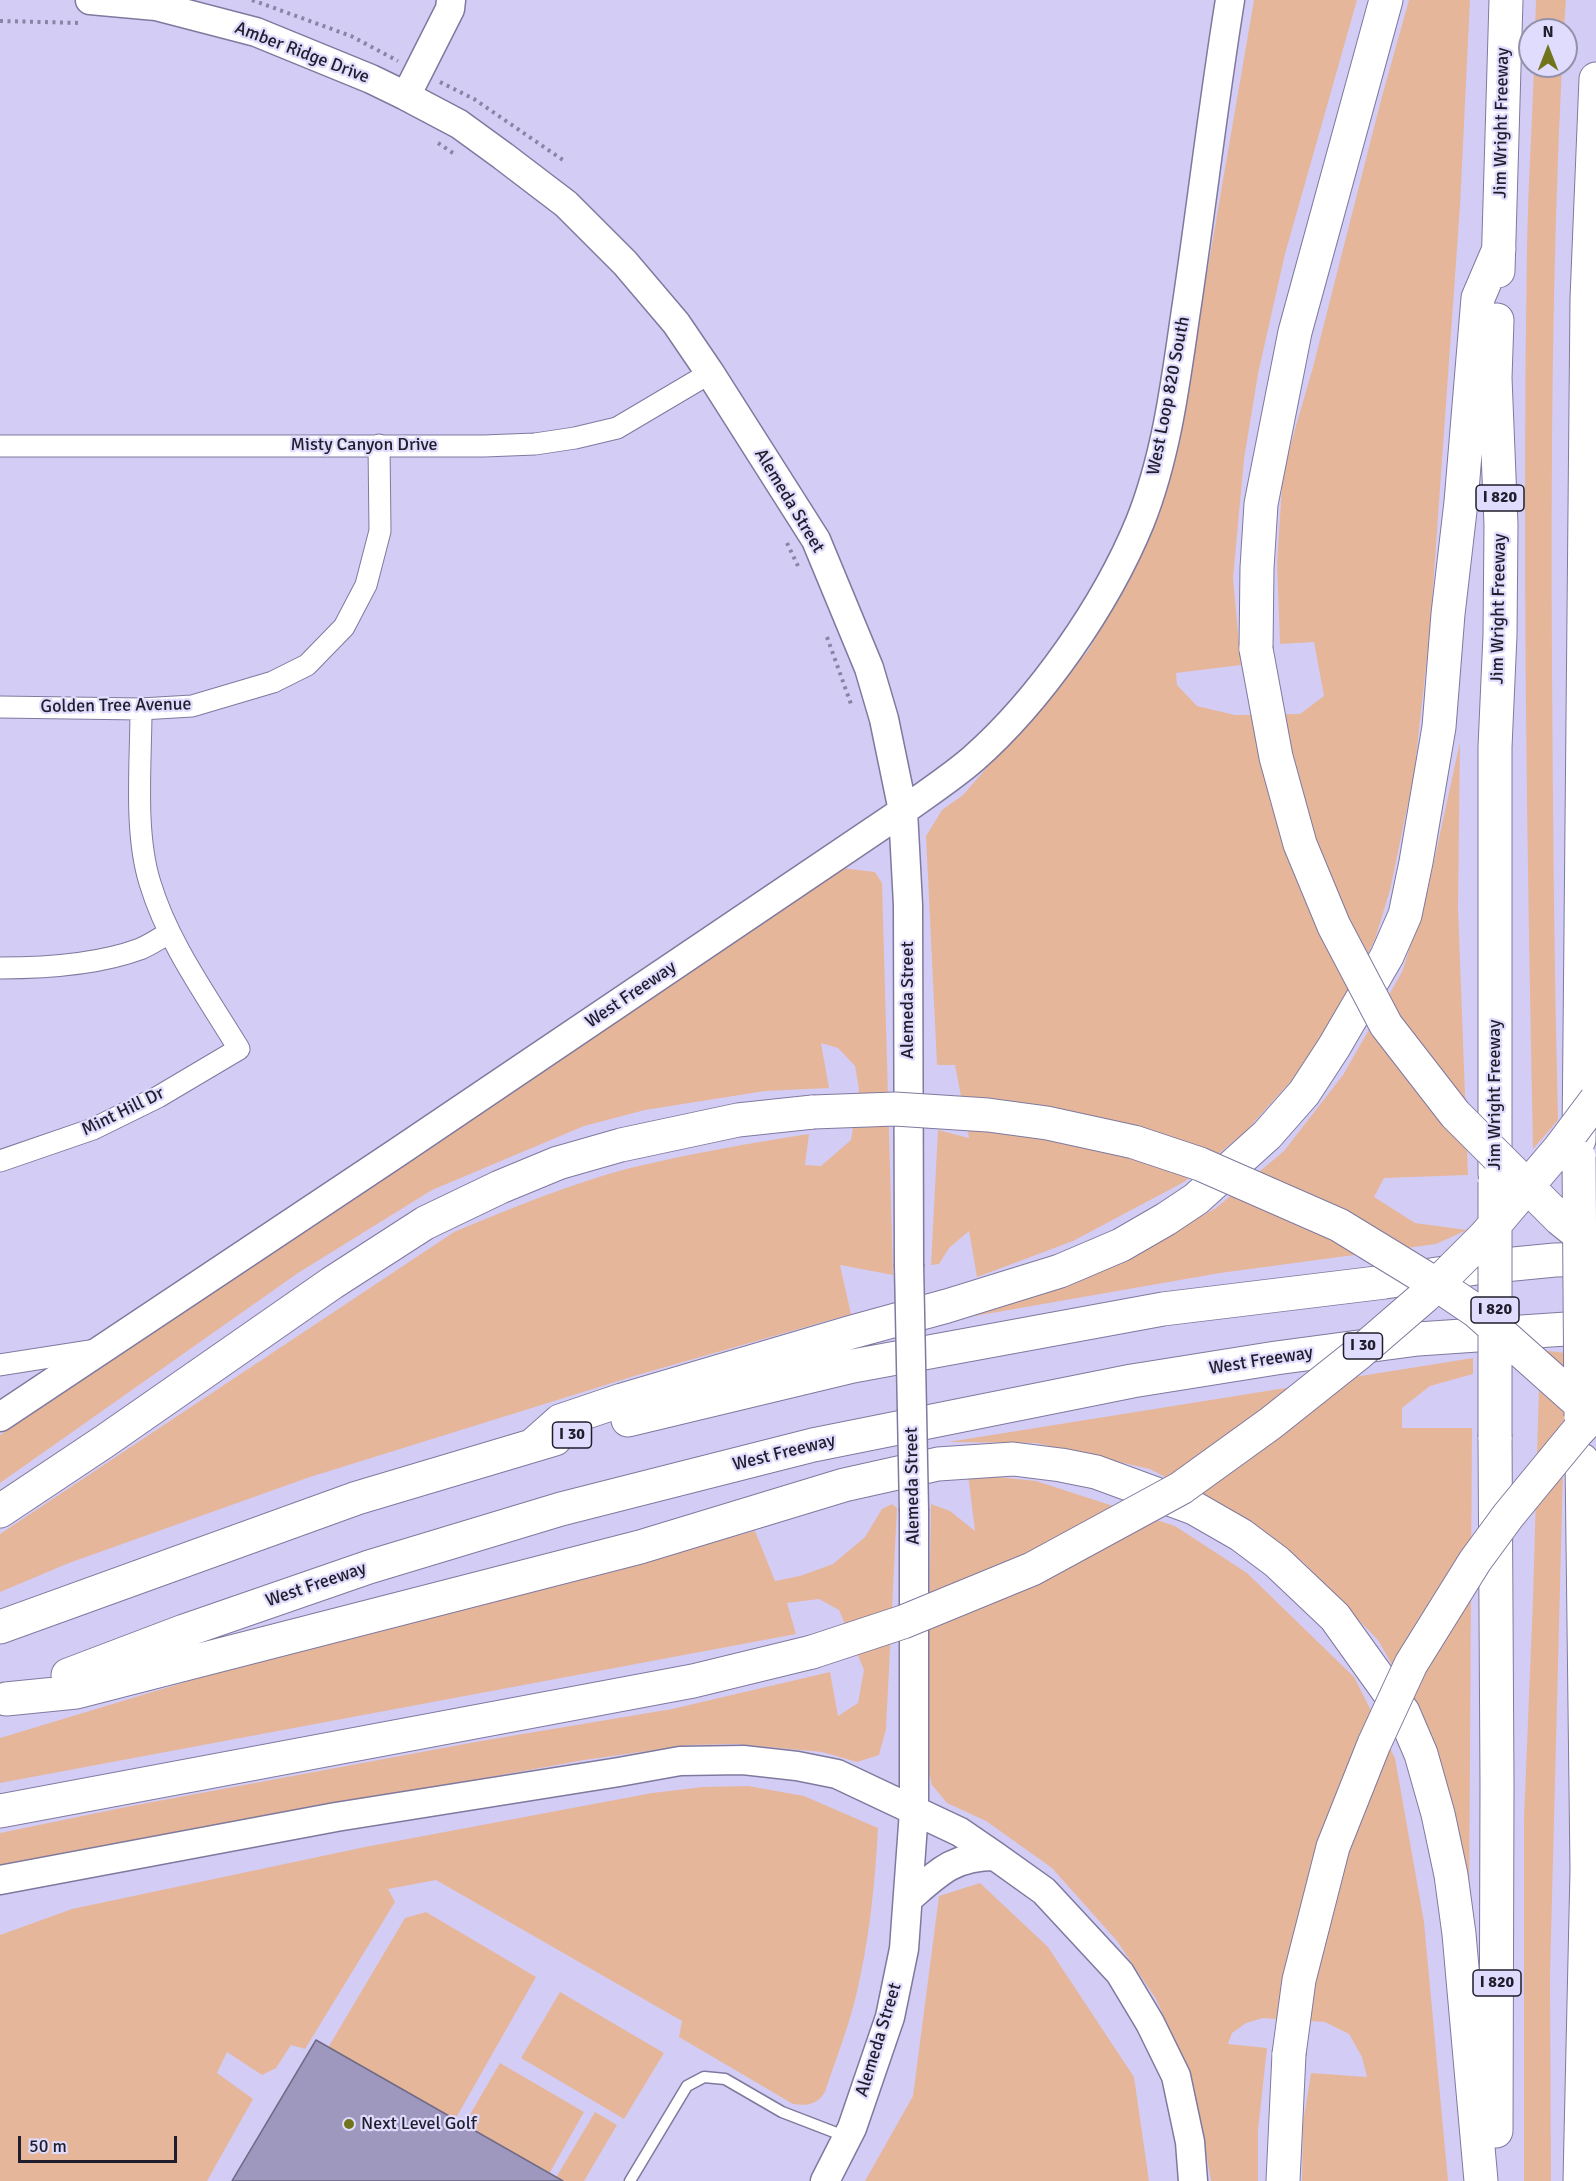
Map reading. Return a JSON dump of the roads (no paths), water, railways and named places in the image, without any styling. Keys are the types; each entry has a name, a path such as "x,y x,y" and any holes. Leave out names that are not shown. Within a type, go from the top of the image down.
{"highway":[{"path":"1386,0 1295,332 1261,504 1256,649 1276,757 1300,844 1334,926 1386,1025 1455,1114 1560,1219 1596,1248"},
{"name":"Jim Wright Freeway","path":"1496,2181 1495,747 1500,636 1501,525 1495,378 1506,0"},
{"path":"1580,2181 1587,1870 1579,1157 1587,298 1596,79"},
{"path":"533,1445 560,1421 622,1400 1060,1271 1121,1245 1166,1220 1196,1199 1267,1135 1304,1093 1334,1047 1387,956 1405,915 1438,727 1461,502 1478,298 1499,249"},
{"path":"1587,298 1596,335"},
{"path":"0,1811 693,1681 812,1652 903,1622 1032,1569 1181,1488 1271,1423 1359,1353 1425,1296 1485,1236 1560,1148 1596,1100"},
{"path":"0,1511 332,1283 436,1218 500,1187 558,1163 610,1148 738,1120 813,1112 895,1109 988,1115 1134,1142 1200,1164 1339,1226 1442,1288 1476,1311 1596,1418"},
{"name":"I 30","path":"0,1627 357,1498 533,1445 853,1366 1163,1309 1384,1282 1483,1267 1555,1260 1596,1259"},
{"name":"West Freeway","path":"3,1700 184,1631 369,1567 561,1509 813,1445 1132,1381 1276,1358 1418,1339 1596,1327"},
{"path":"1283,2181 1288,2054 1299,1980 1333,1847 1374,1744 1411,1664 1476,1561 1508,1515 1596,1412"},
{"path":"3,1700 76,1692 640,1547 844,1485 938,1464 1013,1459 1096,1472 1194,1508 1241,1535 1277,1562 1335,1617 1403,1712 1421,1754 1438,1814 1451,1875 1481,2181"}],"main road":[{"path":"406,96 450,9 451,0"},
{"name":"West Loop 820 South","path":"903,811 972,760 1008,726 1022,709 1071,648 1124,557 1141,520 1162,454 1173,394 1230,0"},
{"name":"Amber Ridge Drive","path":"86,12 156,6 256,32 372,79 406,96"},
{"name":"Alemeda Street","path":"406,96 459,124 566,204 625,263 676,323 816,540 869,668 884,719 903,811 908,905 909,1264 914,1511 914,1811 904,1949 890,2017 847,2137 825,2181"},
{"name":"West Freeway","path":"0,1417 903,811"},
{"path":"0,1880 336,1817 680,1761 743,1760 797,1766 837,1774 960,1832 995,1856 1044,1891 1120,1973 1150,2023 1176,2076 1190,2142 1193,2181"},
{"path":"908,1899 935,1875 959,1861 975,1856 995,1856"}],"street":[{"name":"Misty Canyon Drive","path":"0,446 484,446 535,444 617,428 710,373"},
{"name":"Golden Tree Avenue","path":"0,707 141,709 192,706 273,682 307,665 344,627 366,585 380,531 379,445"},
{"path":"0,968 44,968 91,961 141,949 169,933 149,882 141,832 141,709"},
{"name":"Mint Hill Dr","path":"0,1161 93,1130 158,1097 239,1049 169,933"},
{"path":"0,1365 101,1349"}],"lane":[{"path":"630,2181 687,2086 704,2077 725,2079 782,2112 847,2137"}],"place":[{"name":"Next Level Golf","path":"349,2124"}]}
